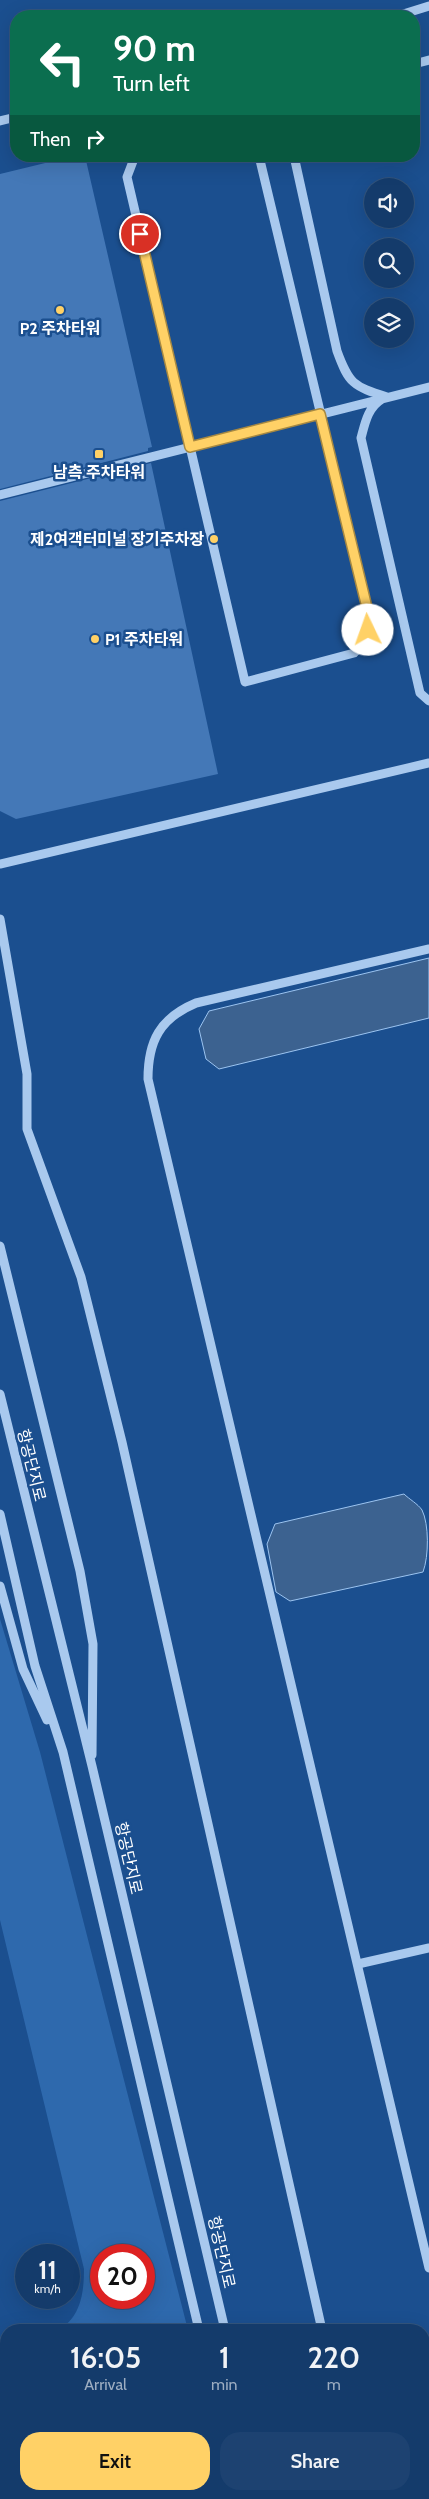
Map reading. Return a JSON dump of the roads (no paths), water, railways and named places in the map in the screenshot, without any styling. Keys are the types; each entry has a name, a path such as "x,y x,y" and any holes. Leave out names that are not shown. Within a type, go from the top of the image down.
{"street":[{"path":"416,10 429,6"},
{"path":"133,162 127,176 245,682 354,653 365,640 370,620 260,162"},
{"path":"295,162 337,350 345,372 360,388 387,397"},
{"path":"0,495 429,386"},
{"path":"387,397 375,403 366,420 361,438 420,693 429,701"},
{"path":"0,864 429,763"},
{"path":"0,919 27,1074 27,1129 81,1277 120,1433 321,2324"},
{"path":"429,949 196,1003 178,1010 167,1020 152,1045 148,1057 148,1079 429,2268"},
{"path":"0,1246 80,1571 93,1644 92,1766"},
{"name":"항공단지로","path":"0,1394 92,1766 224,2324"},
{"path":"0,1514 35,1666 62,1752 198,2324"},
{"path":"0,1586 23,1669 62,1752"},
{"path":"358,1964 429,1948"}],"place":[{"name":"P2 주차타워","path":"60,310"},
{"name":"남측 주차타워","path":"99,454"},
{"name":"제2여객터미널 장기주차장","path":"214,539"},
{"name":"P1 주차타워","path":"95,639"}]}
